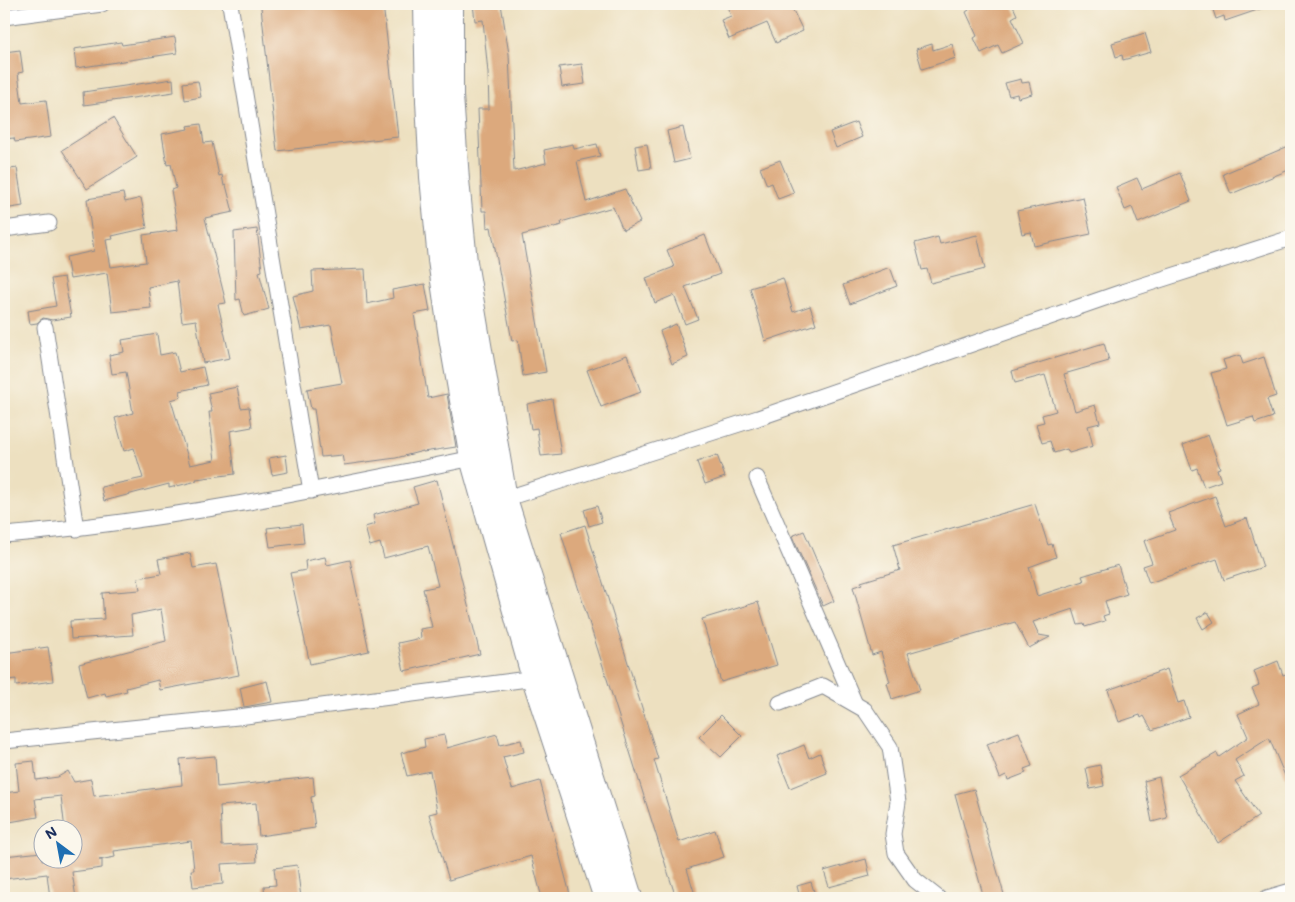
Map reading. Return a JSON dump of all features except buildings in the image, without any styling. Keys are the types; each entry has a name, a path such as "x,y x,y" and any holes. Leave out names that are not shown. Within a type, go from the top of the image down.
{"highway":[{"path":"427,4 429,101 440,251 454,347 474,458 535,678 607,898"},
{"path":"450,4 450,96 464,262 504,499 629,898"}],"street":[{"path":"4,17 102,4"},
{"path":"230,4 311,491"},
{"path":"4,229 49,223"},
{"path":"504,499 758,418 1125,291 1291,238"},
{"path":"45,326 76,529"},
{"path":"4,536 76,529 311,491 474,458"},
{"path":"757,478 855,704"},
{"path":"4,741 238,717 535,678"},
{"path":"780,703 823,686 865,710 890,747 898,802 893,834 896,853 915,880 938,898"},
{"path":"1267,898 1291,891"}]}
